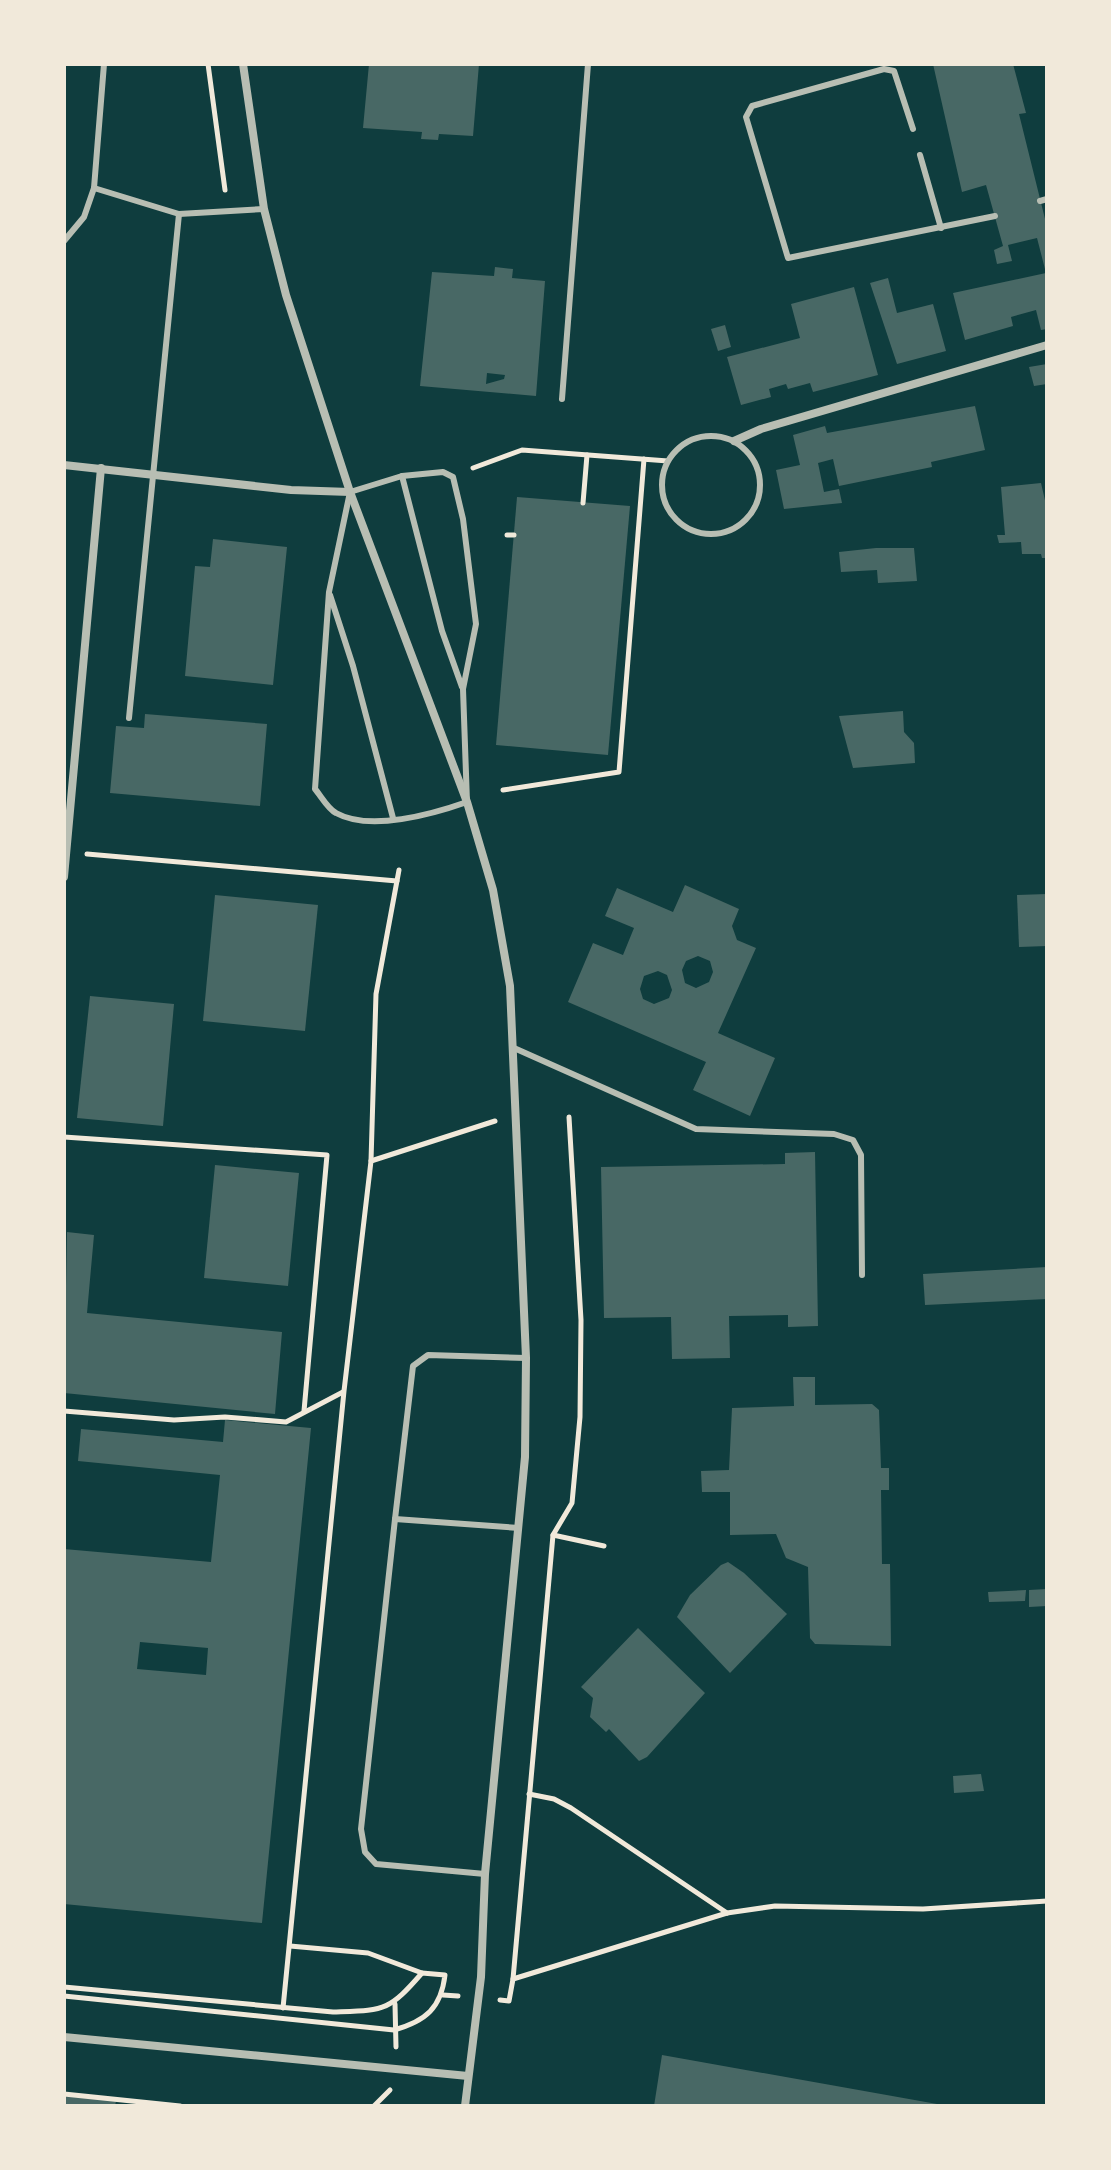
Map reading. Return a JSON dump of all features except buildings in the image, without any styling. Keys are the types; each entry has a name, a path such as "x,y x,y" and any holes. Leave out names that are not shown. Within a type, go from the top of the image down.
{"street":[{"path":"243,64 264,209 286,295 350,492 467,802 502,932 514,1048 526,1358 519,1528 485,1874 481,1977 465,2106"},
{"path":"734,441 761,429 1047,345"},
{"path":"64,465 291,490 350,492"},
{"path":"64,877 101,468"},
{"path":"64,2037 468,2076"}],"lane":[{"path":"64,241 84,217 94,188 104,64"},
{"path":"562,399 588,64"},
{"path":"913,129 900,80 894,71 884,69 752,106 746,117 788,258 995,216"},
{"path":"920,155 941,228"},
{"path":"94,188 179,214 264,209"},
{"path":"129,718 179,214"},
{"path":"705,436 734,441 748,452 757,466 760,498 740,526 725,533 692,531 678,522 667,509 662,476 668,461 677,449 705,436"},
{"path":"443,472 453,477 463,519 476,624 463,689 467,802 424,817 364,821 334,813 315,789 329,592 350,492 402,476 443,472"},
{"path":"402,476 442,631 463,689"},
{"path":"329,592 353,666 393,818"},
{"path":"514,1048 696,1129 834,1134 853,1140 861,1155 862,1275"},
{"path":"485,1874 376,1864 365,1852 362,1817 413,1366 428,1355 526,1358"},
{"path":"395,1519 519,1528"}],"path":[{"path":"208,64 228,211"},
{"path":"453,477 512,452 668,461"},
{"path":"583,503 587,455"},
{"path":"503,790 619,772 644,459"},
{"path":"66,852 397,881"},
{"path":"283,2008 344,1391 371,1161 376,994 399,870"},
{"path":"509,2001 553,1535 572,1503 580,1417 581,1320 569,1117"},
{"path":"371,1161 495,1121"},
{"path":"64,1137 327,1155 304,1411"},
{"path":"64,1411 174,1420 225,1417 286,1422 344,1391"},
{"path":"553,1535 604,1546"},
{"path":"529,1794 554,1799 571,1808 727,1913"},
{"path":"513,1979 727,1913 775,1906 923,1909 1047,1901"},
{"path":"64,1996 394,2030 428,2017 443,1995 445,1975 422,1973 368,1953 290,1946"},
{"path":"64,1987 333,2012 367,2011 395,2004 422,1973"},
{"path":"395,2004 396,2047"},
{"path":"374,2106 391,2089"},
{"path":"64,2094 180,2106"}]}
